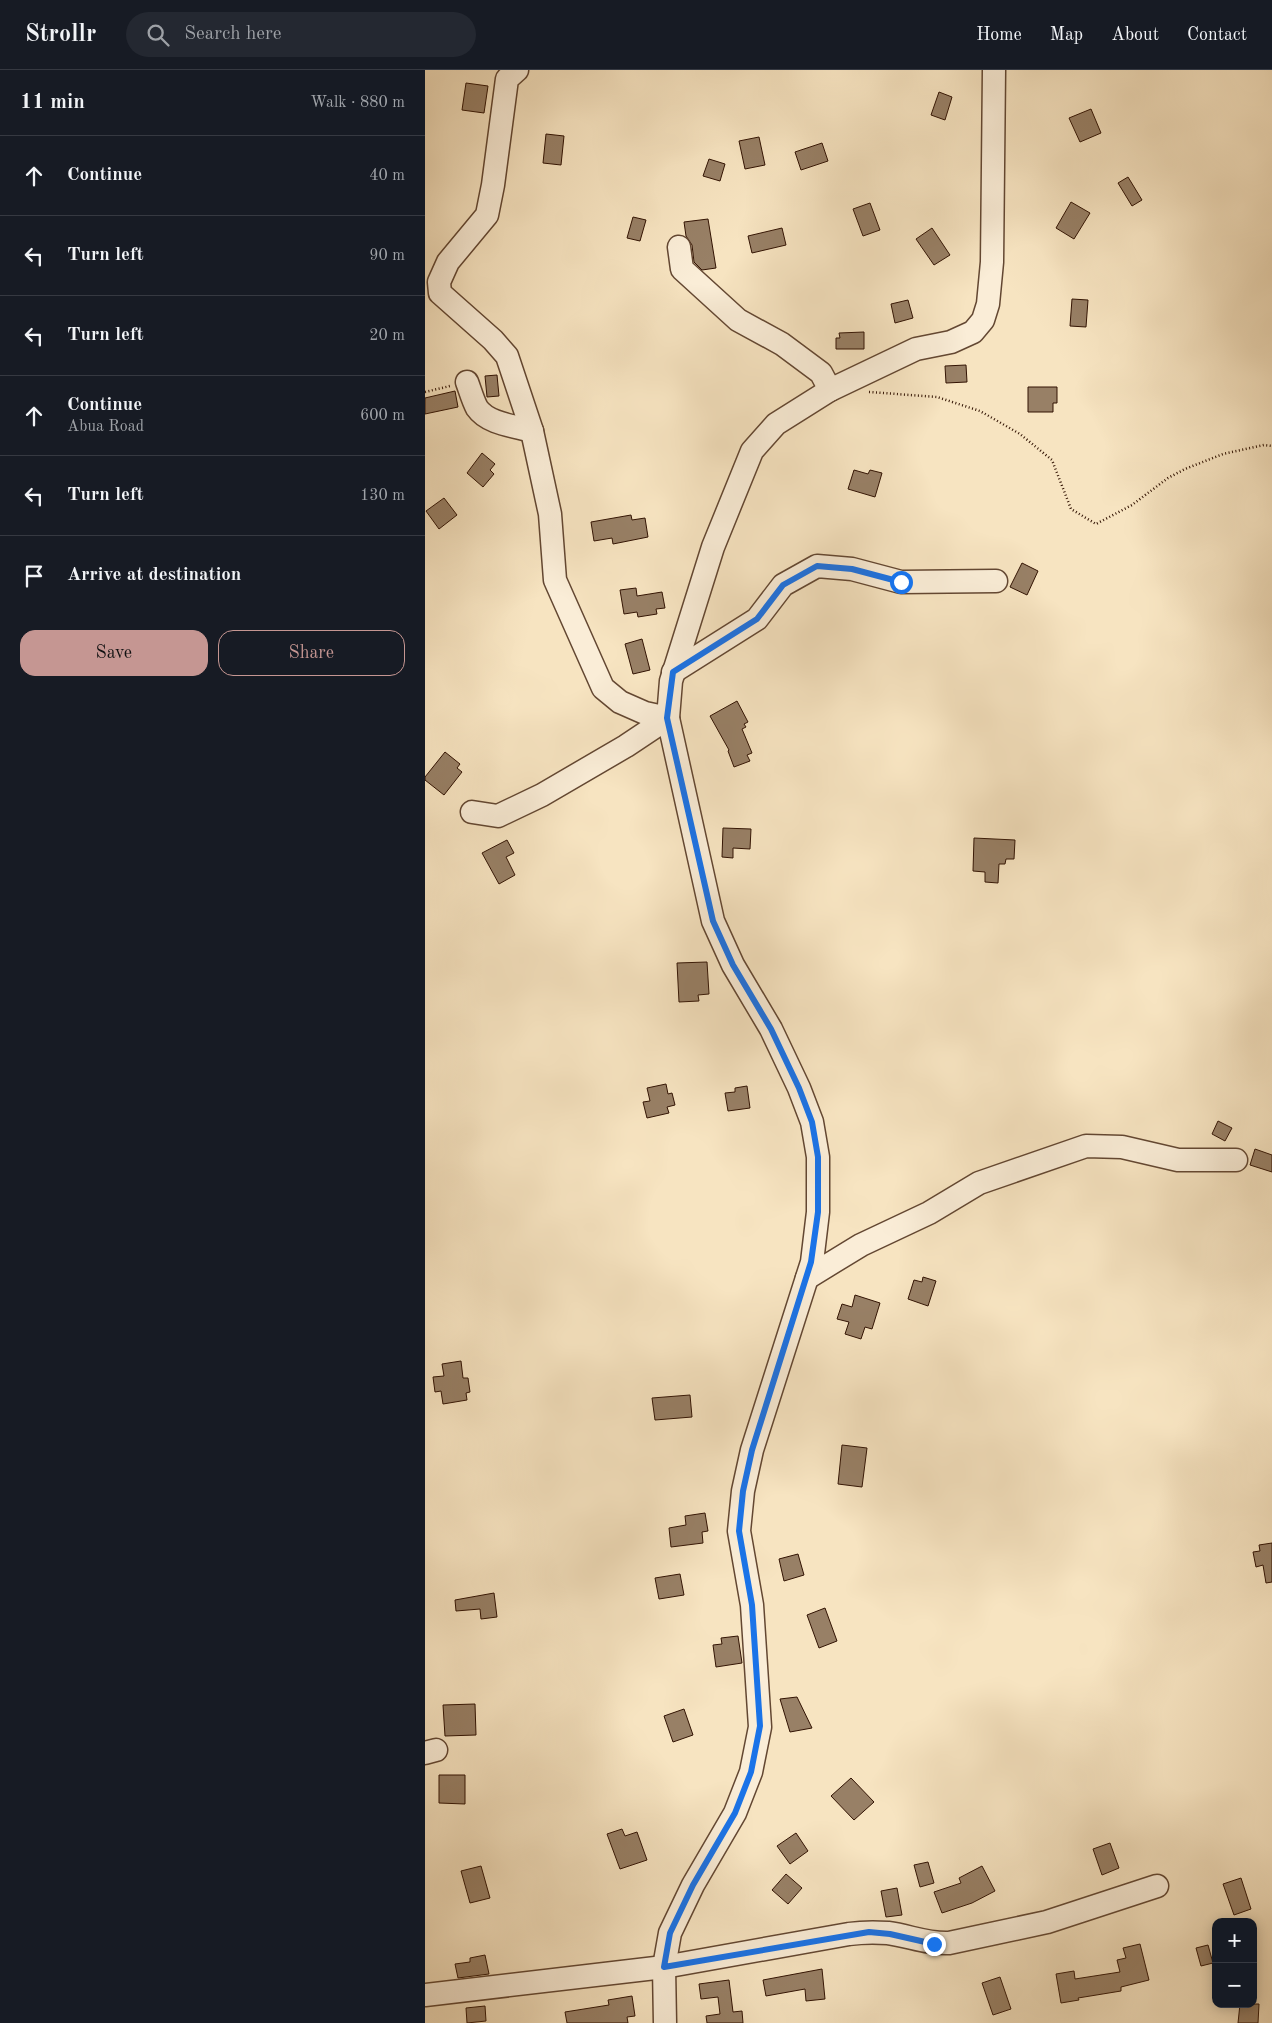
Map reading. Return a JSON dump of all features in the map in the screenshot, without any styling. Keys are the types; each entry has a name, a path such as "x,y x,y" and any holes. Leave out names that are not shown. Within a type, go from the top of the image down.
{"street":[{"path":"517,70 507,79 493,185 487,215 448,262 432,292 493,340 507,356 532,431 550,514 555,580 579,638 603,688 620,702 645,713 667,718"},
{"path":"665,2023 664,1967 670,1933 693,1885 735,1813 751,1772 760,1726 752,1605 739,1531 743,1491 752,1450 807,1278 818,1212 818,1157 812,1122 799,1088 775,1037 733,965 713,921 667,718 673,672 713,546 752,451 776,424 830,390 916,350 951,342 973,332 983,320 988,304 992,262 994,70"},
{"path":"679,248 682,269 738,320 782,344 821,373 830,390"},
{"path":"467,382 477,408 487,417 500,423 532,431"},
{"path":"673,672 757,619 783,585 817,566 852,569 901,582 996,582"},
{"path":"472,812 498,816 559,785 626,746 667,718"},
{"path":"807,1278 861,1245 929,1213 979,1183 1086,1146 1122,1147 1178,1160 1236,1160"},
{"path":"425,1995 664,1967 869,1932 890,1934 934,1944 949,1943 1047,1922 1157,1886"}],"path":[{"path":"425,392 467,382"},
{"path":"864,392 902,393 937,397 980,410 1020,434 1053,460 1061,487 1071,509 1096,524 1132,505 1168,478 1185,469 1223,454 1264,445 1272,446"}],"building":[{"path":"466,83 488,86 484,113 462,110"},
{"path":"939,92 952,97 945,120 931,115"},
{"path":"1091,109 1101,133 1080,142 1069,118"},
{"path":"546,134 564,136 561,165 543,163"},
{"path":"759,137 765,165 745,169 739,141"},
{"path":"822,143 828,161 801,170 795,152"},
{"path":"709,159 725,164 720,181 703,176"},
{"path":"1128,177 1142,200 1132,206 1118,183"},
{"path":"1071,202 1090,213 1074,239 1056,228"},
{"path":"870,203 880,230 863,236 853,209"},
{"path":"633,217 646,220 640,241 627,238"},
{"path":"708,219 716,268 702,270 694,262 692,245 686,236 684,222"},
{"path":"782,228 786,245 752,253 748,236"},
{"path":"932,228 950,255 934,265 916,239"},
{"path":"1072,299 1088,300 1086,327 1070,326"},
{"path":"908,300 913,318 895,323 891,304"},
{"path":"864,332 864,349 836,349 836,338 840,338 839,333"},
{"path":"966,365 967,382 946,383 945,366"},
{"path":"497,375 499,396 487,397 485,376"},
{"path":"1028,387 1057,387 1057,403 1053,403 1053,412 1028,412"},
{"path":"455,391 458,407 425,414 425,398"},
{"path":"482,453 495,464 490,470 494,474 483,487 467,473"},
{"path":"854,470 868,474 870,470 882,473 875,497 848,489"},
{"path":"444,498 457,515 439,529 426,511"},
{"path":"631,515 632,520 645,518 648,537 613,544 612,538 594,541 591,522"},
{"path":"1022,563 1038,571 1027,595 1010,587"},
{"path":"636,588 637,596 662,592 665,608 656,609 657,614 638,617 637,612 624,614 620,590"},
{"path":"642,639 650,670 633,674 625,644"},
{"path":"737,701 748,722 744,724 746,727 742,729 752,753 747,755 750,761 734,767 729,750 710,716"},
{"path":"445,752 460,764 457,768 462,772 444,795 425,780 425,777"},
{"path":"723,828 751,829 750,849 733,848 733,858 722,857"},
{"path":"974,838 1015,840 1014,859 1006,859 1005,864 999,864 998,883 985,882 985,872 973,871"},
{"path":"507,840 514,853 506,857 515,875 499,884 482,853"},
{"path":"707,962 709,994 698,995 699,1001 679,1002 677,963"},
{"path":"666,1084 668,1094 672,1093 675,1105 667,1107 669,1113 647,1118 643,1102 650,1101 647,1088"},
{"path":"747,1086 750,1108 728,1111 725,1093 735,1092 735,1088"},
{"path":"1218,1121 1232,1128 1225,1141 1212,1134"},
{"path":"1255,1149 1272,1155 1272,1172 1250,1165"},
{"path":"923,1277 936,1281 928,1306 908,1299 914,1280 922,1282"},
{"path":"855,1295 880,1303 872,1329 865,1327 861,1339 845,1334 849,1322 837,1319 842,1304 852,1307"},
{"path":"461,1361 463,1378 468,1378 470,1392 466,1393 467,1400 443,1404 441,1391 435,1392 433,1377 444,1376 442,1364"},
{"path":"690,1395 692,1417 655,1420 652,1398"},
{"path":"842,1445 867,1448 862,1487 838,1484"},
{"path":"705,1513 708,1531 702,1532 703,1543 671,1547 669,1528 686,1525 685,1516"},
{"path":"1272,1543 1272,1582 1266,1583 1263,1565 1256,1567 1253,1552 1260,1551 1259,1545"},
{"path":"798,1554 804,1575 784,1581 779,1559"},
{"path":"680,1574 684,1595 659,1599 655,1578"},
{"path":"494,1593 497,1617 481,1619 480,1609 456,1611 455,1600"},
{"path":"825,1608 837,1641 819,1648 807,1615"},
{"path":"738,1636 742,1663 716,1667 713,1645 722,1644 721,1638"},
{"path":"797,1697 812,1728 790,1732 780,1699"},
{"path":"475,1704 476,1735 445,1736 443,1705"},
{"path":"684,1709 693,1735 673,1742 664,1716"},
{"path":"439,1775 465,1775 465,1804 439,1803"},
{"path":"851,1778 874,1802 854,1820 831,1796"},
{"path":"622,1829 625,1836 637,1832 647,1860 620,1869 607,1834"},
{"path":"796,1833 808,1851 790,1864 777,1846"},
{"path":"1110,1843 1119,1868 1102,1875 1093,1849"},
{"path":"928,1862 934,1883 920,1887 914,1865"},
{"path":"481,1866 490,1898 470,1903 461,1871"},
{"path":"982,1866 995,1891 972,1903 942,1913 934,1892 961,1883 959,1878"},
{"path":"786,1874 802,1888 788,1904 772,1890"},
{"path":"1241,1878 1251,1909 1234,1915 1223,1884"},
{"path":"897,1888 902,1915 886,1917 881,1891"},
{"path":"1140,1944 1149,1980 1121,1987 1121,1991 1078,1998 1079,2000 1061,2003 1056,1974 1074,1971 1075,1979 1120,1972 1117,1960 1126,1958 1123,1948"},
{"path":"1208,1945 1212,1963 1201,1966 1196,1948"},
{"path":"485,1955 489,1974 458,1978 455,1964 470,1962 470,1958"},
{"path":"822,1969 825,1999 806,2001 805,1989 766,1996 763,1980"},
{"path":"1000,1977 1011,2009 993,2015 982,1983"},
{"path":"729,1980 733,2012 742,2011 743,2023 707,2023 706,2016 720,2014 718,1997 701,1999 699,1984"},
{"path":"632,1996 635,2016 627,2017 628,2023 567,2023 565,2012 609,2005 608,2000"},
{"path":"1257,2004 1259,2004 1258,2023 1238,2023 1240,2008 1257,2008"},
{"path":"485,2006 486,2021 467,2023 466,2008"}],"route":[{"path":"901,582 852,569 817,566 783,585 757,619 673,672 671,682 667,718 713,921 733,965 771,1029 799,1088 812,1122 818,1157 818,1212 811,1262 800,1303 752,1450 743,1491 739,1531 752,1605 760,1726 751,1772 735,1813 693,1885 670,1933 664,1967 869,1932 890,1934 934,1944"}]}
